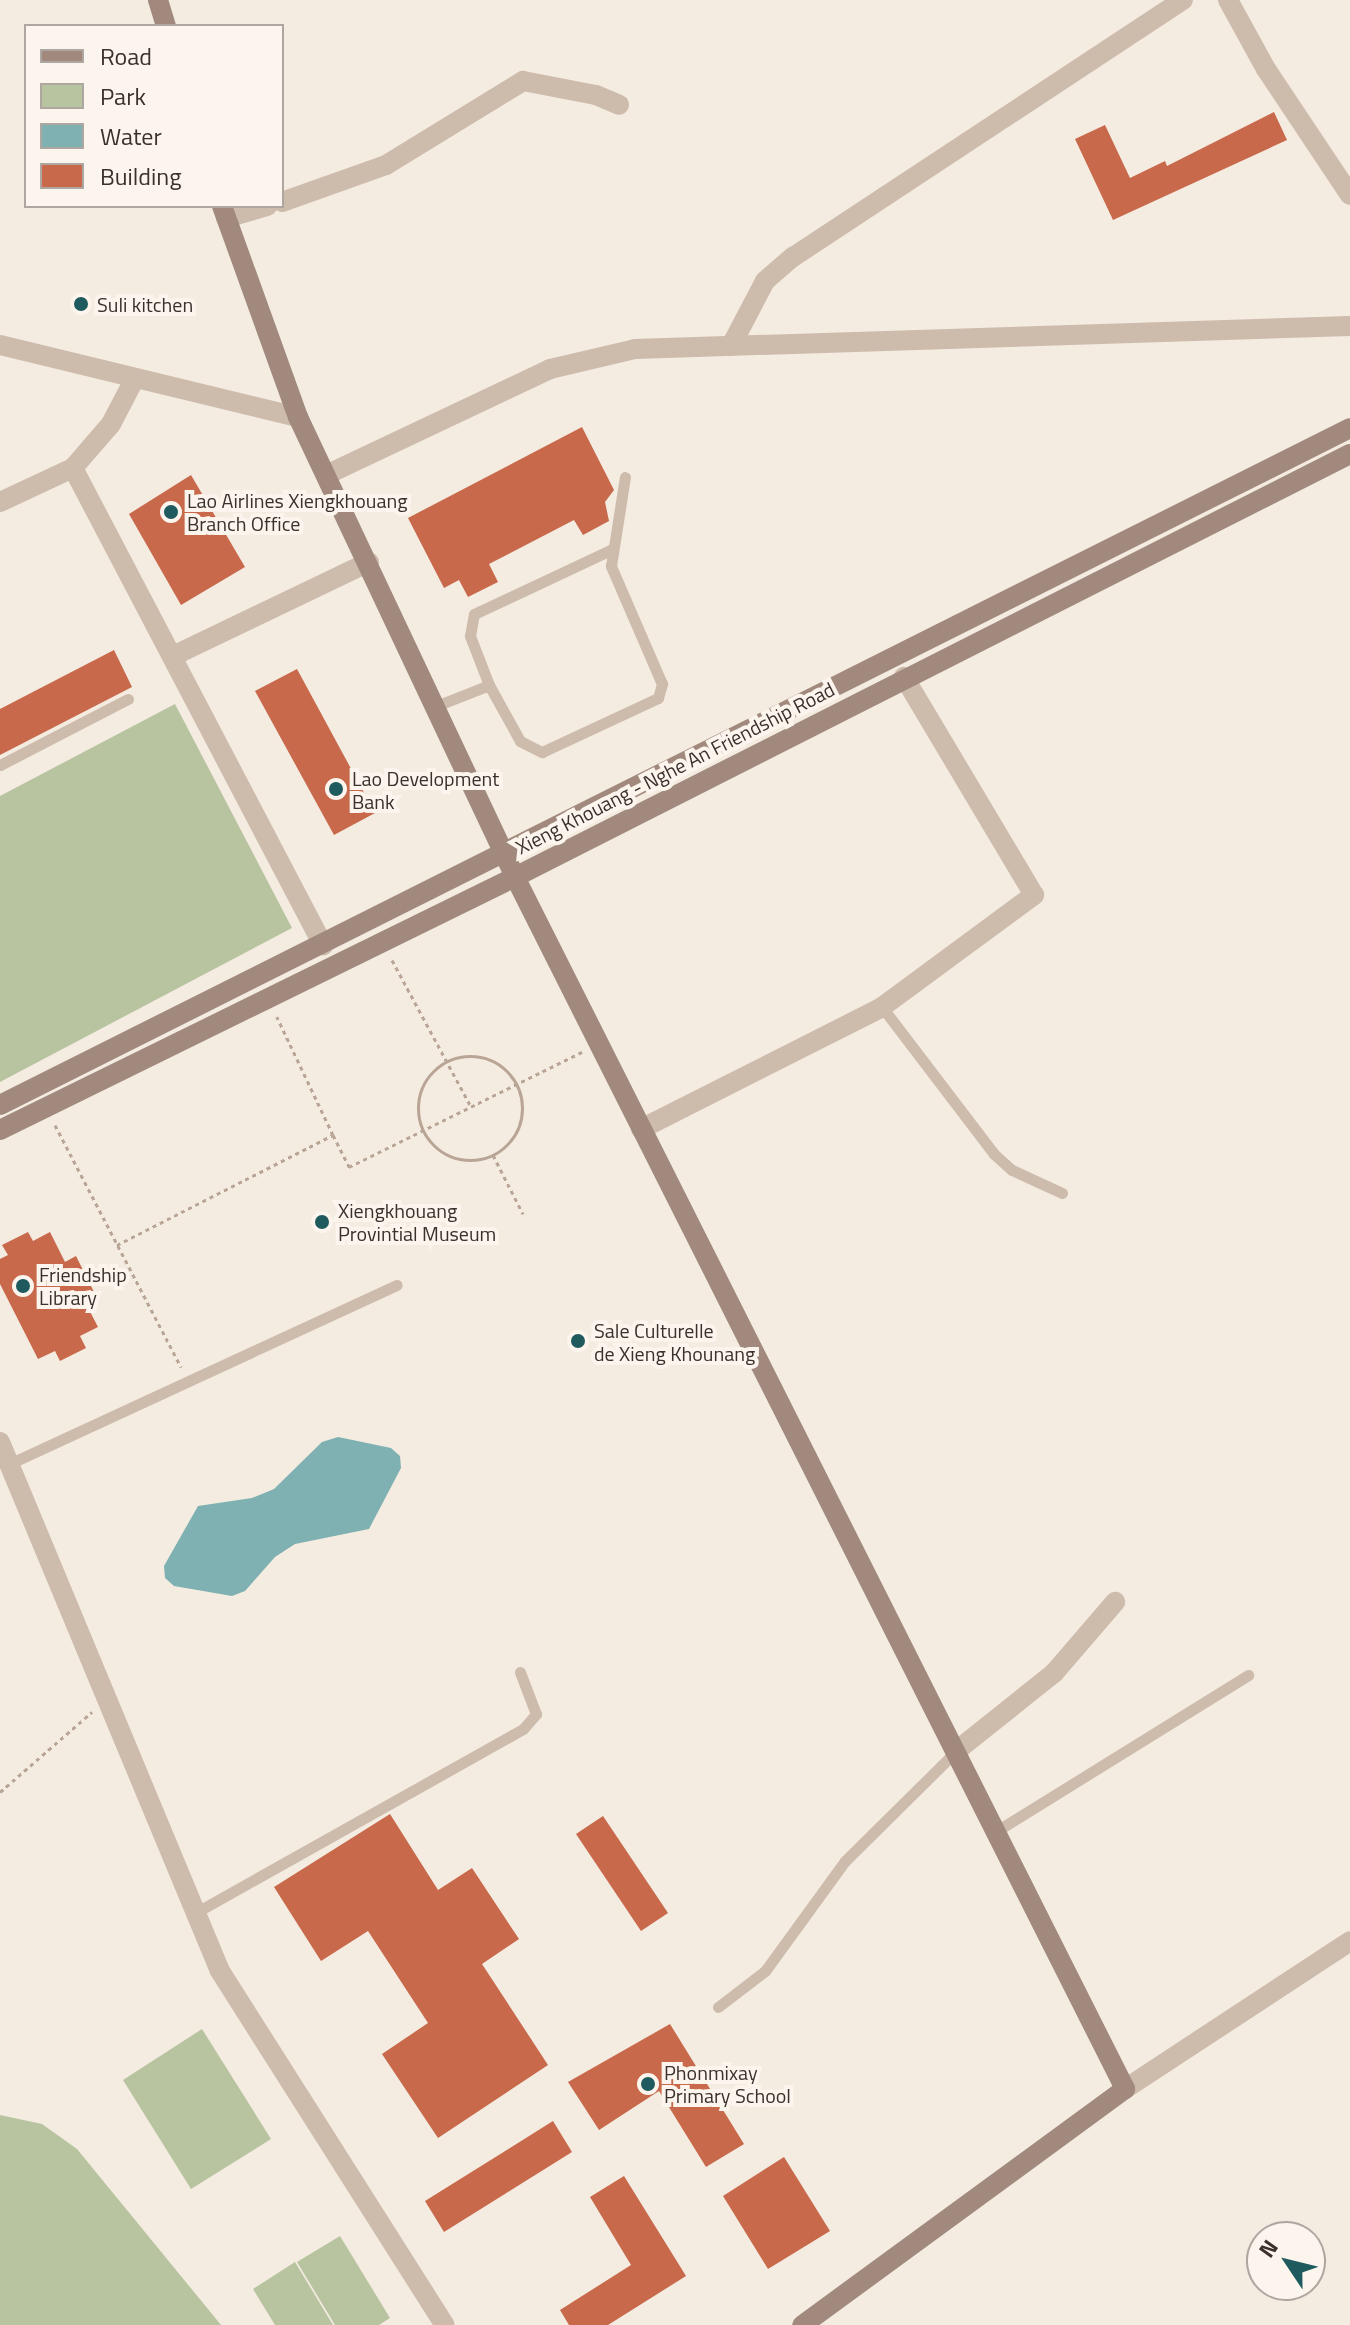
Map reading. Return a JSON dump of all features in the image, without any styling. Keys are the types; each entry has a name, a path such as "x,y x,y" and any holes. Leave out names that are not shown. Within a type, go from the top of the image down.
{"street":[{"path":"158,0 165,24"},
{"path":"731,346 765,281 793,257 1183,0"},
{"path":"1228,0 1266,69 1350,195"},
{"path":"284,201 386,165 523,81 596,95 619,105"},
{"path":"253,208 224,212 298,417 515,877 1125,2089"},
{"path":"326,475 550,369 635,349 1350,326"},
{"path":"0,345 134,380 298,417"},
{"path":"0,502 73,468 111,424 134,380"},
{"name":"Xieng Khouang - Nghe An Friendship Road","path":"0,1105 1350,428"},
{"name":"Xieng Khouang - Nghe An Friendship Road","path":"0,1130 515,877 904,677 1350,454"},
{"path":"73,468 175,655 323,945"},
{"path":"175,655 369,562"},
{"path":"641,1129 882,1007 1034,895 904,677"},
{"path":"0,1442 104,1701 220,1971 445,2325"},
{"path":"955,1752 1054,1673 1115,1602"},
{"path":"802,2325 1125,2089 1350,1941"}],"lane":[{"path":"613,549 474,614 470,636 489,685 520,741 542,752 658,698 662,684 611,566 625,477"},
{"path":"436,706 489,685"},
{"path":"0,765 128,699"},
{"path":"882,1007 994,1154 1012,1170 1062,1193"},
{"path":"9,1464 397,1285"},
{"path":"195,1913 523,1729 536,1714 520,1672"},
{"path":"995,1832 1248,1675"},
{"path":"718,2007 765,1971 827,1881 955,1752"}],"path":[{"path":"383,942 471,1107"},
{"path":"268,998 349,1167 599,1043"},
{"path":"462,1056 486,1059 507,1071 517,1085 522,1100 519,1125 493,1155 460,1160 445,1155 422,1131 418,1116 423,1084 447,1061 462,1056"},
{"path":"46,1107 188,1381"},
{"path":"117,1245 333,1135"},
{"path":"493,1155 523,1214"},
{"path":"0,1792 104,1701"}],"green space":[{"path":"175,704 292,928 0,1082 0,796"},
{"path":"202,2029 271,2139 191,2189 123,2080"},
{"path":"0,2115 42,2124 77,2149 221,2325 0,2325"},
{"path":"340,2236 390,2318 379,2325 335,2325 297,2262"},
{"path":"295,2262 333,2325 275,2325 253,2289"}],"water":[{"path":"338,1437 391,1448 400,1456 401,1468 369,1529 295,1544 275,1557 245,1591 232,1596 174,1586 165,1578 164,1566 198,1506 252,1498 274,1489 322,1442"}],"building":[{"path":"1274,112 1287,140 1113,220 1075,139 1105,125 1130,178 1165,161 1167,166"},
{"path":"582,427 614,490 605,502 609,521 583,535 574,520 489,564 498,582 468,597 459,580 444,588 408,518"},
{"path":"191,475 245,567 181,605 129,514"},
{"path":"114,650 132,687 0,755 0,709"},
{"path":"297,669 375,813 334,835 255,691"},
{"path":"28,1232 33,1241 50,1232 65,1262 76,1256 95,1294 84,1300 98,1327 80,1336 86,1348 60,1361 55,1351 38,1359 0,1284 0,1259 8,1255 2,1245"},
{"path":"390,1814 438,1890 472,1868 519,1939 482,1964 548,2065 438,2138 382,2054 428,2023 368,1931 321,1961 274,1887"},
{"path":"603,1816 668,1913 641,1931 576,1834"},
{"path":"670,2024 744,2144 706,2167 659,2091 599,2130 568,2082"},
{"path":"553,2121 572,2152 444,2232 425,2201"},
{"path":"784,2157 830,2231 768,2269 723,2196"},
{"path":"624,2176 686,2276 608,2325 569,2325 560,2310 631,2265 590,2197"}],"place":[{"name":"Suli kitchen","path":"81,304"},
{"name":"Lao Airlines Xiengkhouang Branch Office","path":"171,512"},
{"name":"Lao Development Bank","path":"336,789"},
{"name":"Xiengkhouang Provintial Museum","path":"322,1222"},
{"name":"Friendship Library","path":"23,1286"},
{"name":"Sale Culturelle de Xieng Khounang","path":"578,1341"},
{"name":"Phonmixay Primary School","path":"648,2084"}]}
